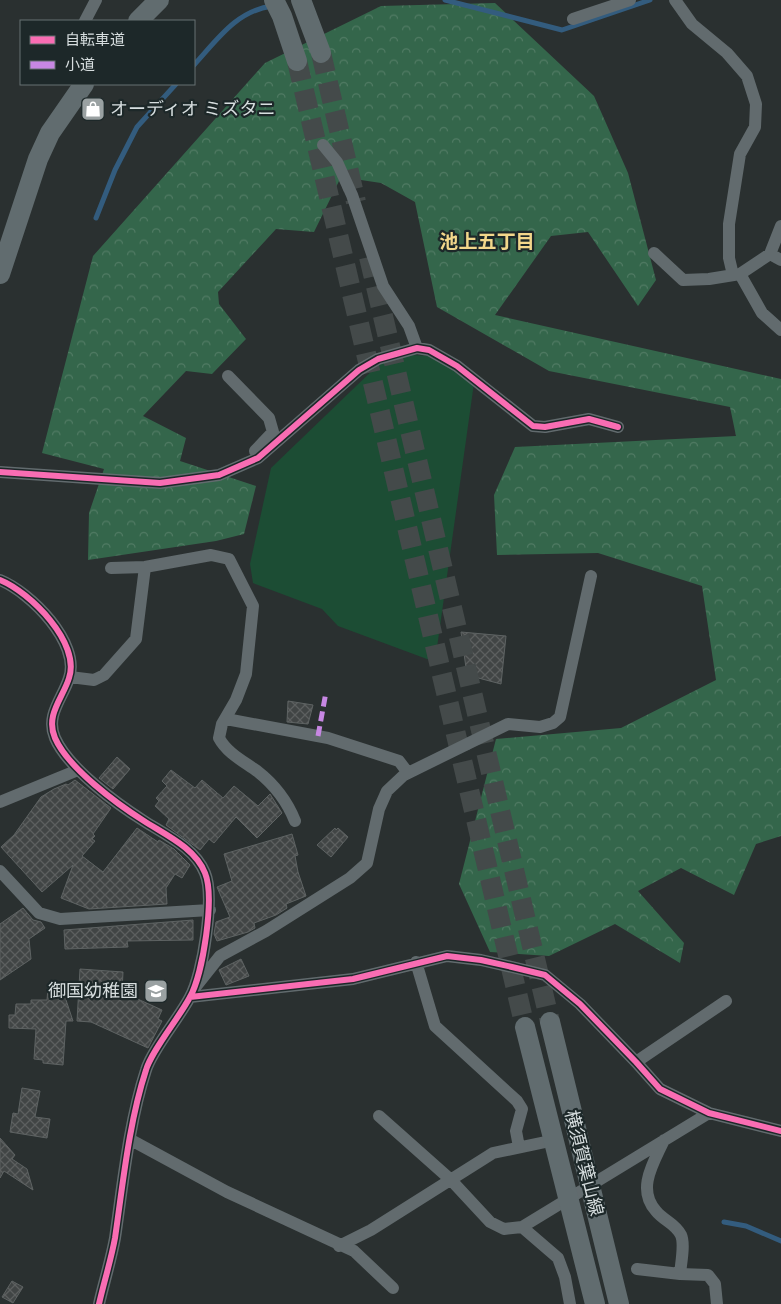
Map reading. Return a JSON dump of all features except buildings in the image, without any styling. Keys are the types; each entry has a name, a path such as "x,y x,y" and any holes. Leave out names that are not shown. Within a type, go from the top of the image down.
{"main road":[{"path":"139,20 159,0"},
{"path":"274,0 282,16 297,61"},
{"path":"301,0 321,54"},
{"path":"0,274 38,159 50,133 82,85"},
{"name":"横須賀葉山線","path":"550,1022 618,1304"},
{"name":"横須賀葉山線","path":"525,1027 595,1304"}],"street":[{"path":"86,20 96,0"},
{"path":"573,19 630,0"},
{"path":"675,0 692,24 727,53 748,76 756,104 755,127 740,154 729,224 729,258 736,274 762,313 781,330"},
{"path":"323,145 337,162 352,195 383,286 409,326 417,348"},
{"path":"654,252 684,280 736,274 770,254 781,226"},
{"path":"770,254 781,260"},
{"path":"0,472 160,484 219,475 258,458 359,370 378,358 417,348 429,350 457,366 533,426 544,427 589,419 618,426"},
{"path":"228,376 269,418 273,432 255,451 258,458"},
{"path":"111,568 145,567 211,555 229,559 253,606 246,674 219,738 224,748 260,773 288,802 295,821"},
{"path":"70,677 94,680 104,675 136,639 145,567"},
{"path":"99,1304 114,1240 122,1181 146,1068 192,993 220,956 266,931 350,878 367,863 379,809 387,791 408,773 508,724 540,727 554,723 560,717 591,576"},
{"path":"0,580 28,598 67,645 70,677 55,706 52,720 57,741 78,770 135,816 194,854 206,873 210,910 192,993"},
{"path":"226,718 328,738 399,761 408,773"},
{"path":"0,802 78,770"},
{"path":"0,871 39,913 60,919 210,910"},
{"path":"192,993 353,979 416,962 447,956 481,960 545,975 580,1004 660,1090 709,1113 781,1131"},
{"path":"416,962 435,1026 518,1101 522,1110 516,1131 519,1147"},
{"path":"636,1062 726,1001"},
{"path":"380,1116 452,1180 490,1222 504,1229 522,1227 709,1113"},
{"path":"131,1140 227,1192 354,1252 393,1288"},
{"path":"339,1246 371,1230 493,1153 555,1140"},
{"path":"664,1140 647,1178 648,1195 656,1211 672,1222 682,1237 680,1274"},
{"path":"522,1227 558,1258 565,1277 570,1304"},
{"path":"637,1270 708,1275 715,1284 717,1304"}],"green space":[{"path":"495,3 594,96 628,173 656,280 638,306 588,232 551,236 495,315 781,379 781,836 756,844 734,895 681,868 638,891 684,943 680,963 615,924 549,956 490,952 459,884 496,739 621,728 716,680 702,586 598,553 497,555 494,495 515,447 736,436 730,407 549,371 437,307 415,202 381,183 341,177 314,232 276,229 218,292 219,304 246,339 212,374 186,371 143,416 186,438 180,461 256,486 244,534 216,541 88,560 89,513 104,469 42,453 93,256 265,63 381,6"},
{"path":"411,355 431,356 474,383 435,662 338,626 322,609 253,583 250,564 271,468 378,365"}],"waterway":[{"path":"445,0 562,30 650,0"},
{"path":"195,64 219,37 238,20 259,9 272,6"},
{"path":"96,218 115,170 137,127 175,85"},
{"path":"724,1222 746,1226 781,1241"}],"tunnel":[{"path":"321,53 356,202"},
{"path":"297,61 525,1027"},
{"path":"369,257 550,1022"}],"marked path":[{"path":"318,736 326,692"}],"cycle path":[{"path":"0,472 160,483 219,475 258,458 359,370 378,359 417,348 429,350 457,366 533,426 545,427 589,419 618,427"},
{"path":"0,580 25,595 38,607 50,620 68,650 71,664 69,678 53,714 52,722 52,730 61,749 82,773 107,795 187,849 200,864 208,884 209,899 206,935 195,986 149,1062 140,1090 127,1153 112,1254 99,1304"},
{"path":"190,997 353,979 447,956 481,960 512,967 545,975 580,1004 660,1089 709,1113 781,1131"}],"place":[{"name":"オーディオ ミズタニ","path":"93,109"},
{"name":"御国幼稚園","path":"156,991"}],"district":[{"name":"池上五丁目","path":"487,241"}]}
